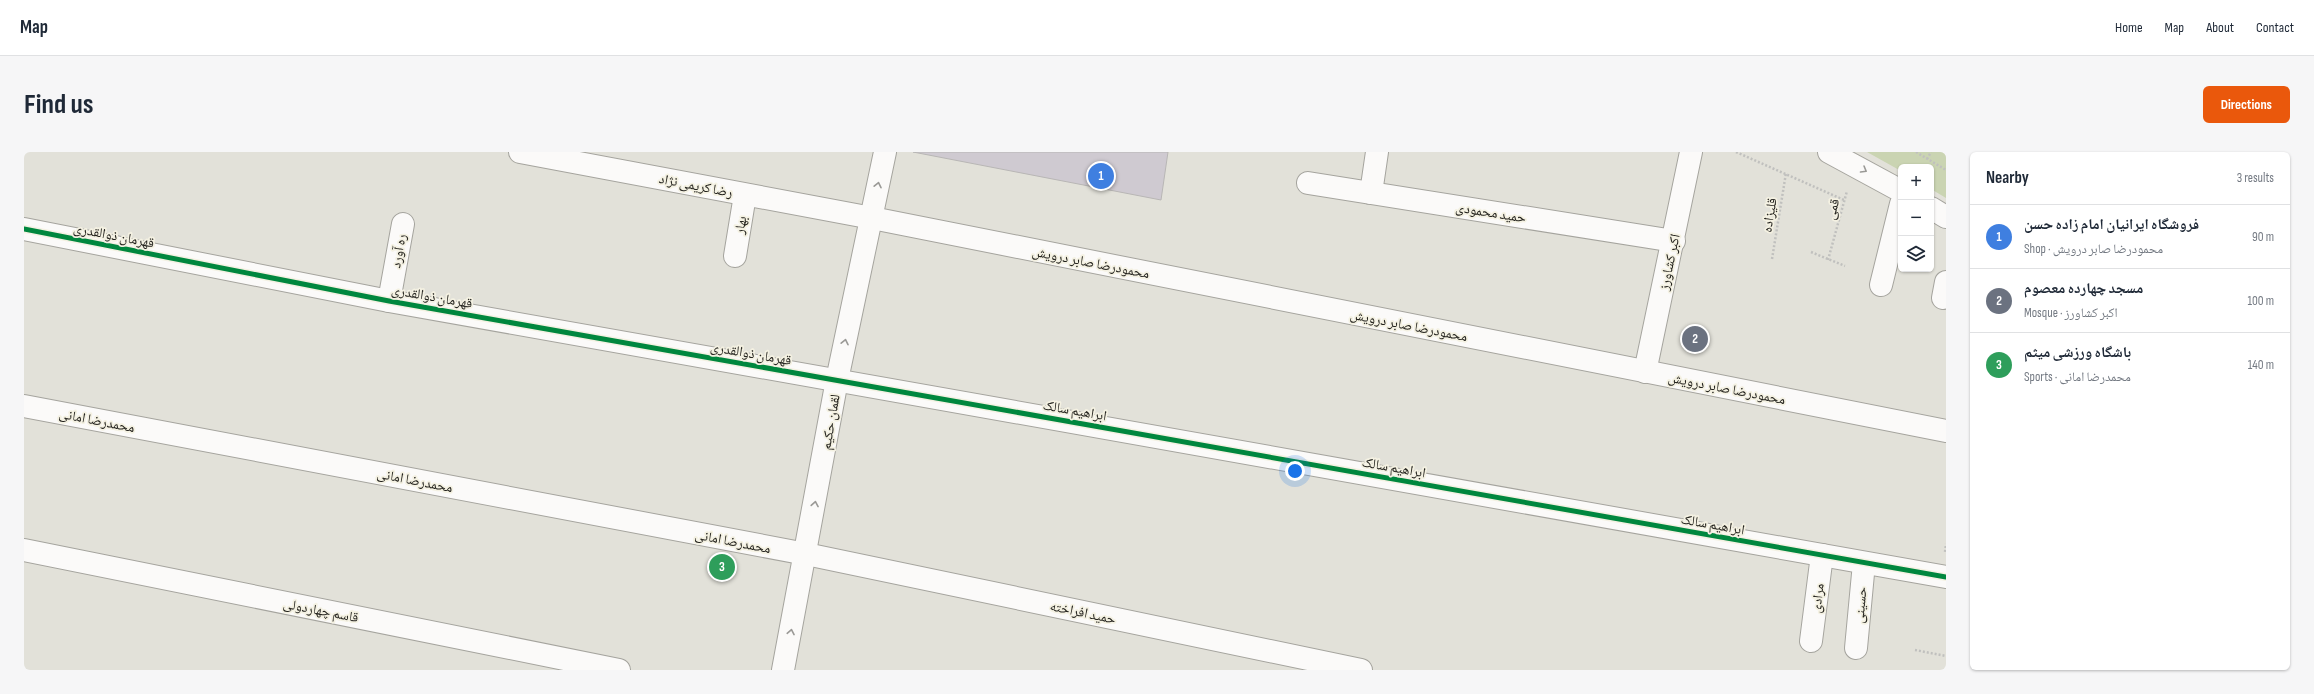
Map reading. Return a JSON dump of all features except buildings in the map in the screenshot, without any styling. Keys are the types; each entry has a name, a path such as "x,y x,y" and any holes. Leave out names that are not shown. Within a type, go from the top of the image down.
{"street":[{"name":"رضا کریمی نژاد","path":"520,152 872,218"},
{"name":"لقمان حکیم","path":"783,670 806,554 837,380 885,152"},
{"path":"1372,193 1377,152"},
{"name":"اکبر کشاورز","path":"1646,372 1691,152"},
{"path":"1829,152 1854,164 1898,189"},
{"name":"حمید محمودی","path":"1308,183 1674,241"},
{"name":"بهار","path":"735,256 746,195"},
{"path":"1934,210 1946,217"},
{"path":"1881,285 1898,216"},
{"name":"محمودرضا صابر درویش","path":"872,218 1946,431"},
{"name":"ره آورد","path":"389,301 403,224"},
{"name":"قهرمان ذوالقدری","path":"24,229 389,301 837,380"},
{"name":"ابراهیم سالک","path":"837,380 1946,577"},
{"name":"محمدرضا امانی","path":"24,406 806,554"},
{"name":"قاسم چهاردولی","path":"24,550 619,670"},
{"name":"حمید افراخته","path":"806,554 1361,670"},
{"name":"مرادی","path":"1811,641 1822,555"},
{"name":"حسینی","path":"1856,648 1864,563"}],"path":[{"path":"1736,152 1844,200"},
{"path":"1916,152 1946,170"},
{"path":"1927,158 1930,152"},
{"path":"1811,252 1845,266"},
{"path":"1915,650 1946,656"}],"green space":[{"path":"1867,152 1946,152 1946,198 1934,191 1934,164 1898,164 1898,169"}],"cycle path":[{"path":"24,229 389,301 1946,577"}],"place":[{"name":"فروشگاه ایرانیان امام زاده حسن","path":"1101,176"},
{"name":"مسجد چهارده معصوم","path":"1695,339"},
{"name":"باشگاه ورزشی میثم","path":"722,567"}]}
